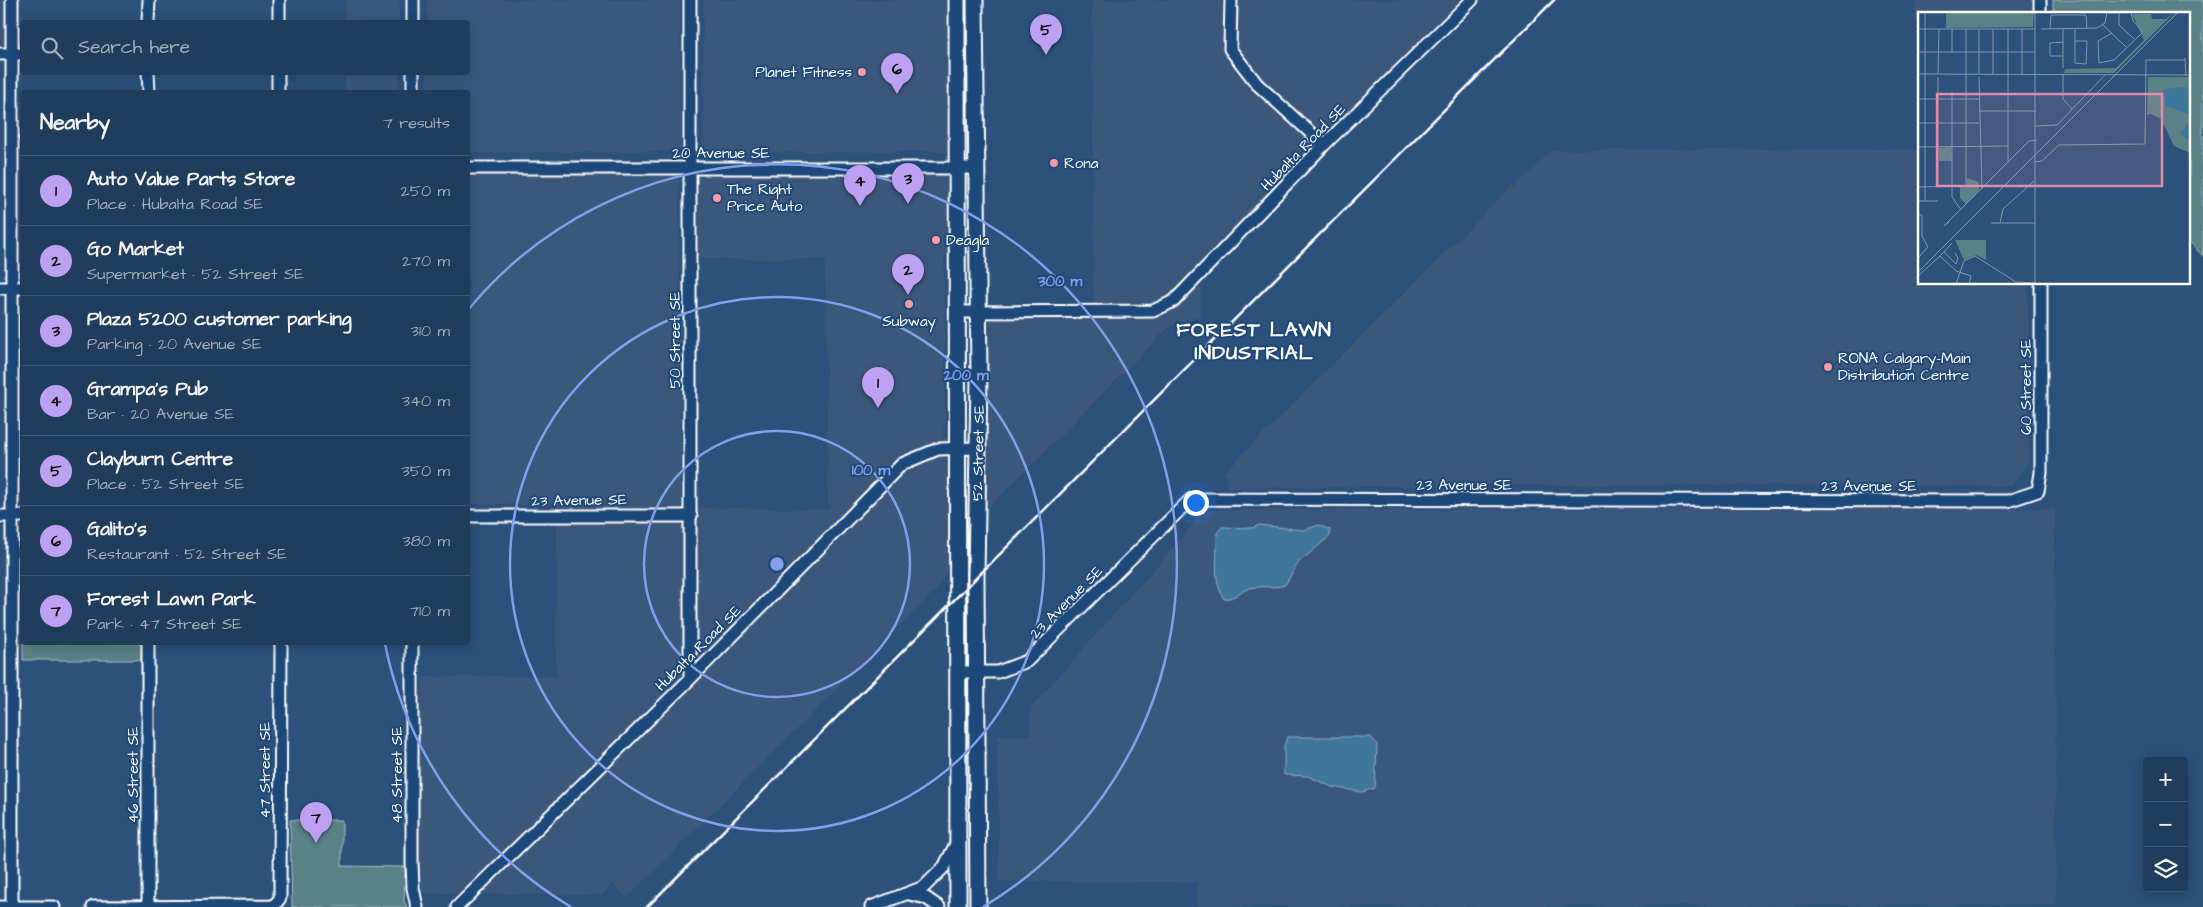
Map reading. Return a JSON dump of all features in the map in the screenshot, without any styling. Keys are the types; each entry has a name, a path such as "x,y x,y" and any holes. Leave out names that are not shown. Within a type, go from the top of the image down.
{"main road":[{"name":"52 Street SE","path":"957,0 958,907"},
{"name":"52 Street SE","path":"975,0 978,312 976,578 978,907"}],"street":[{"path":"12,0 12,907"},
{"path":"148,0 148,20"},
{"path":"278,0 278,20"},
{"path":"413,0 413,20"},
{"name":"50 Street SE","path":"690,0 690,679"},
{"path":"1231,0 1230,49 1257,84 1324,145"},
{"name":"Hubalta Road SE","path":"978,312 1154,311 1174,301 1324,145 1472,0"},
{"path":"148,75 149,90"},
{"path":"278,75 278,90"},
{"path":"412,75 412,90"},
{"name":"20 Avenue SE","path":"470,168 976,168"},
{"name":"60 Street SE","path":"2038,491 2041,473 2040,285"},
{"path":"958,312 978,312"},
{"name":"Hubalta Road SE","path":"457,907 690,679 902,464 938,449 978,448"},
{"name":"23 Avenue SE","path":"958,672 998,672 1027,662 1191,499 2008,501 2038,491"},
{"name":"23 Avenue SE","path":"470,516 691,516"},
{"name":"46 Street SE","path":"148,645 148,907"},
{"name":"47 Street SE","path":"148,907 274,906 280,898 281,645"},
{"name":"48 Street SE","path":"412,645 412,862 413,888 417,907"},
{"path":"871,907 924,887 944,866 958,839"},
{"path":"909,894 926,898 939,907"},
{"path":"0,907 54,907"},
{"path":"93,907 148,907"}],"shaded area":[{"path":"0,0 12,0 12,54 0,54"},
{"path":"345,0 399,0 399,20 345,20"},
{"path":"427,0 680,0 681,151 470,153 470,90 427,90 427,75 470,75 470,20 427,20"},
{"path":"703,0 946,0 947,153 936,151 703,153"},
{"path":"1092,0 1472,0 1202,273 1200,316 1169,327 987,509 935,591 627,898 613,883 602,895 420,893 412,863 422,677 556,676 557,504 470,504 470,174 679,173 681,507 827,510 831,507 828,502 825,259 698,259 699,173 947,168 946,182 950,189 950,255 944,255 945,421 942,438 988,438 989,315 1094,311"},
{"path":"1915,0 2033,0 2033,12 1918,12 1918,22 1916,22"},
{"path":"345,75 399,75 399,90 345,90"},
{"path":"1918,149 1918,285 2028,285 2029,460 2012,486 1514,485 1228,488 1224,473 1514,184 1514,188 1552,150"},
{"path":"2055,509 2056,905 1197,907 1196,882 999,881 998,735 1031,735 1031,708 1194,524 1194,517 1200,510"},
{"path":"1259,525 1303,530 1319,525 1330,530 1330,536 1299,562 1285,585 1250,588 1224,599 1218,584 1216,567 1217,533 1222,527 1252,528"},
{"path":"1287,737 1371,737 1377,744 1375,788 1362,792 1332,787 1308,776 1284,775 1284,747"}],"green space":[{"path":"2053,0 2203,0 2203,256 2190,242 2190,12 2053,12"},
{"path":"23,645 141,645 141,660 23,660"},
{"path":"290,820 342,820 342,866 405,867 404,901 407,907 292,907"}],"railway":[{"path":"647,907 1554,0"}],"place":[{"name":"Clayburn Centre","path":"1046,55"},
{"name":"Planet Fitness","path":"862,72"},
{"name":"Galito's","path":"897,94"},
{"name":"Rona","path":"1054,163"},
{"name":"The Right Price Auto","path":"717,198"},
{"name":"Plaza 5200 customer parking","path":"908,204"},
{"name":"Grampa's Pub","path":"860,206"},
{"name":"Deagla","path":"936,240"},
{"name":"Go Market","path":"908,295"},
{"name":"Subway","path":"909,304"},
{"name":"RONA Calgary–Main Distribution Centre","path":"1828,367"},
{"name":"Auto Value Parts Store","path":"878,408"},
{"name":"Forest Lawn Park","path":"316,843"}],"district":[{"name":"FOREST LAWN INDUSTRIAL","path":"1254,340"}]}
